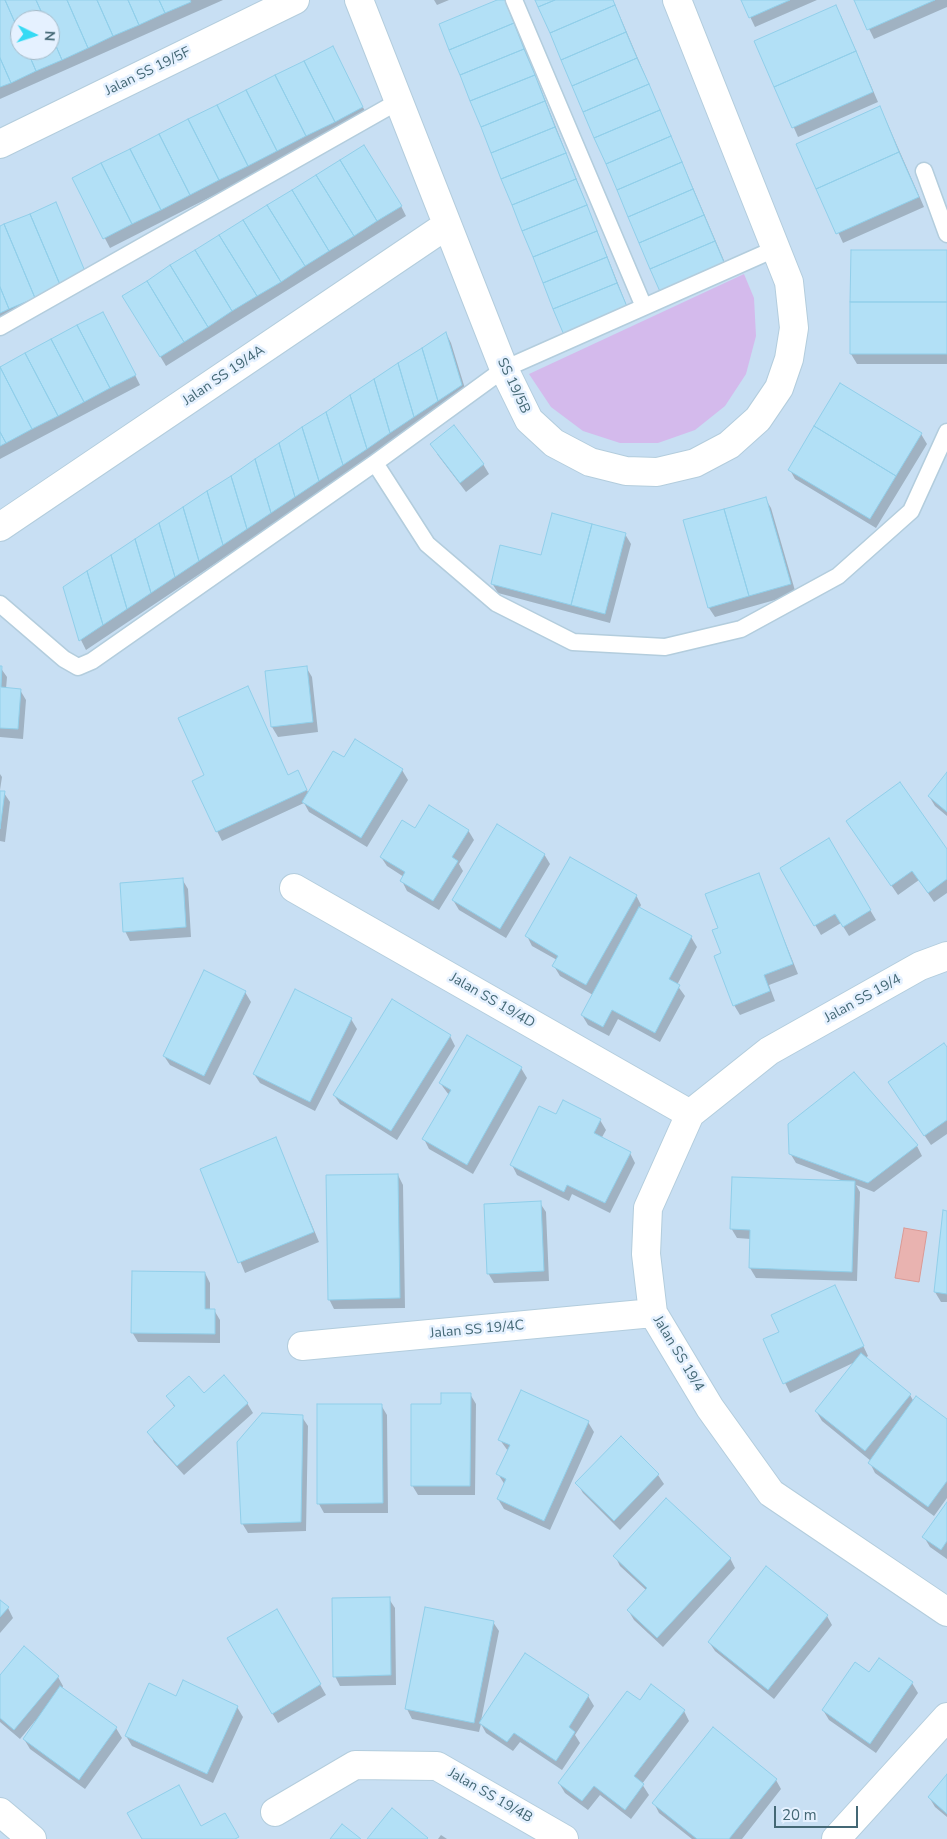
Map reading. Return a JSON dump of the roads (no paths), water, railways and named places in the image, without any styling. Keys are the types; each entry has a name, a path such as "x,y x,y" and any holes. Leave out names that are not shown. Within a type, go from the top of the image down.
{"street":[{"name":"Jalan SS 19/5F","path":"0,144 295,0"},
{"name":"SS 19/5B","path":"359,0 504,369 529,420 554,443 590,462 626,471 657,472 695,463 729,445 758,419 778,388 789,359 794,328 789,282 777,248 677,0"},
{"name":"Jalan SS 19/4A","path":"0,528 447,225"},
{"name":"Jalan SS 19/4D","path":"294,888 690,1114"},
{"name":"Jalan SS 19/4","path":"947,956 920,966 769,1051 690,1114 648,1208 646,1254 653,1313 710,1408 771,1492 947,1612"},
{"name":"Jalan SS 19/4C","path":"302,1346 653,1313"},
{"path":"836,1839 947,1717"},
{"name":"Jalan SS 19/4B","path":"276,1812 355,1765 437,1766 564,1839"},
{"path":"0,1812 32,1839"}],"lane":[{"path":"514,0 644,307"},
{"path":"0,327 399,101"},
{"path":"924,171 947,234"},
{"path":"0,604 78,668 92,661 375,463 504,369 777,248"},
{"path":"375,463 427,544 496,603 573,642 666,647 741,629 838,576 911,511 947,432"}]}
